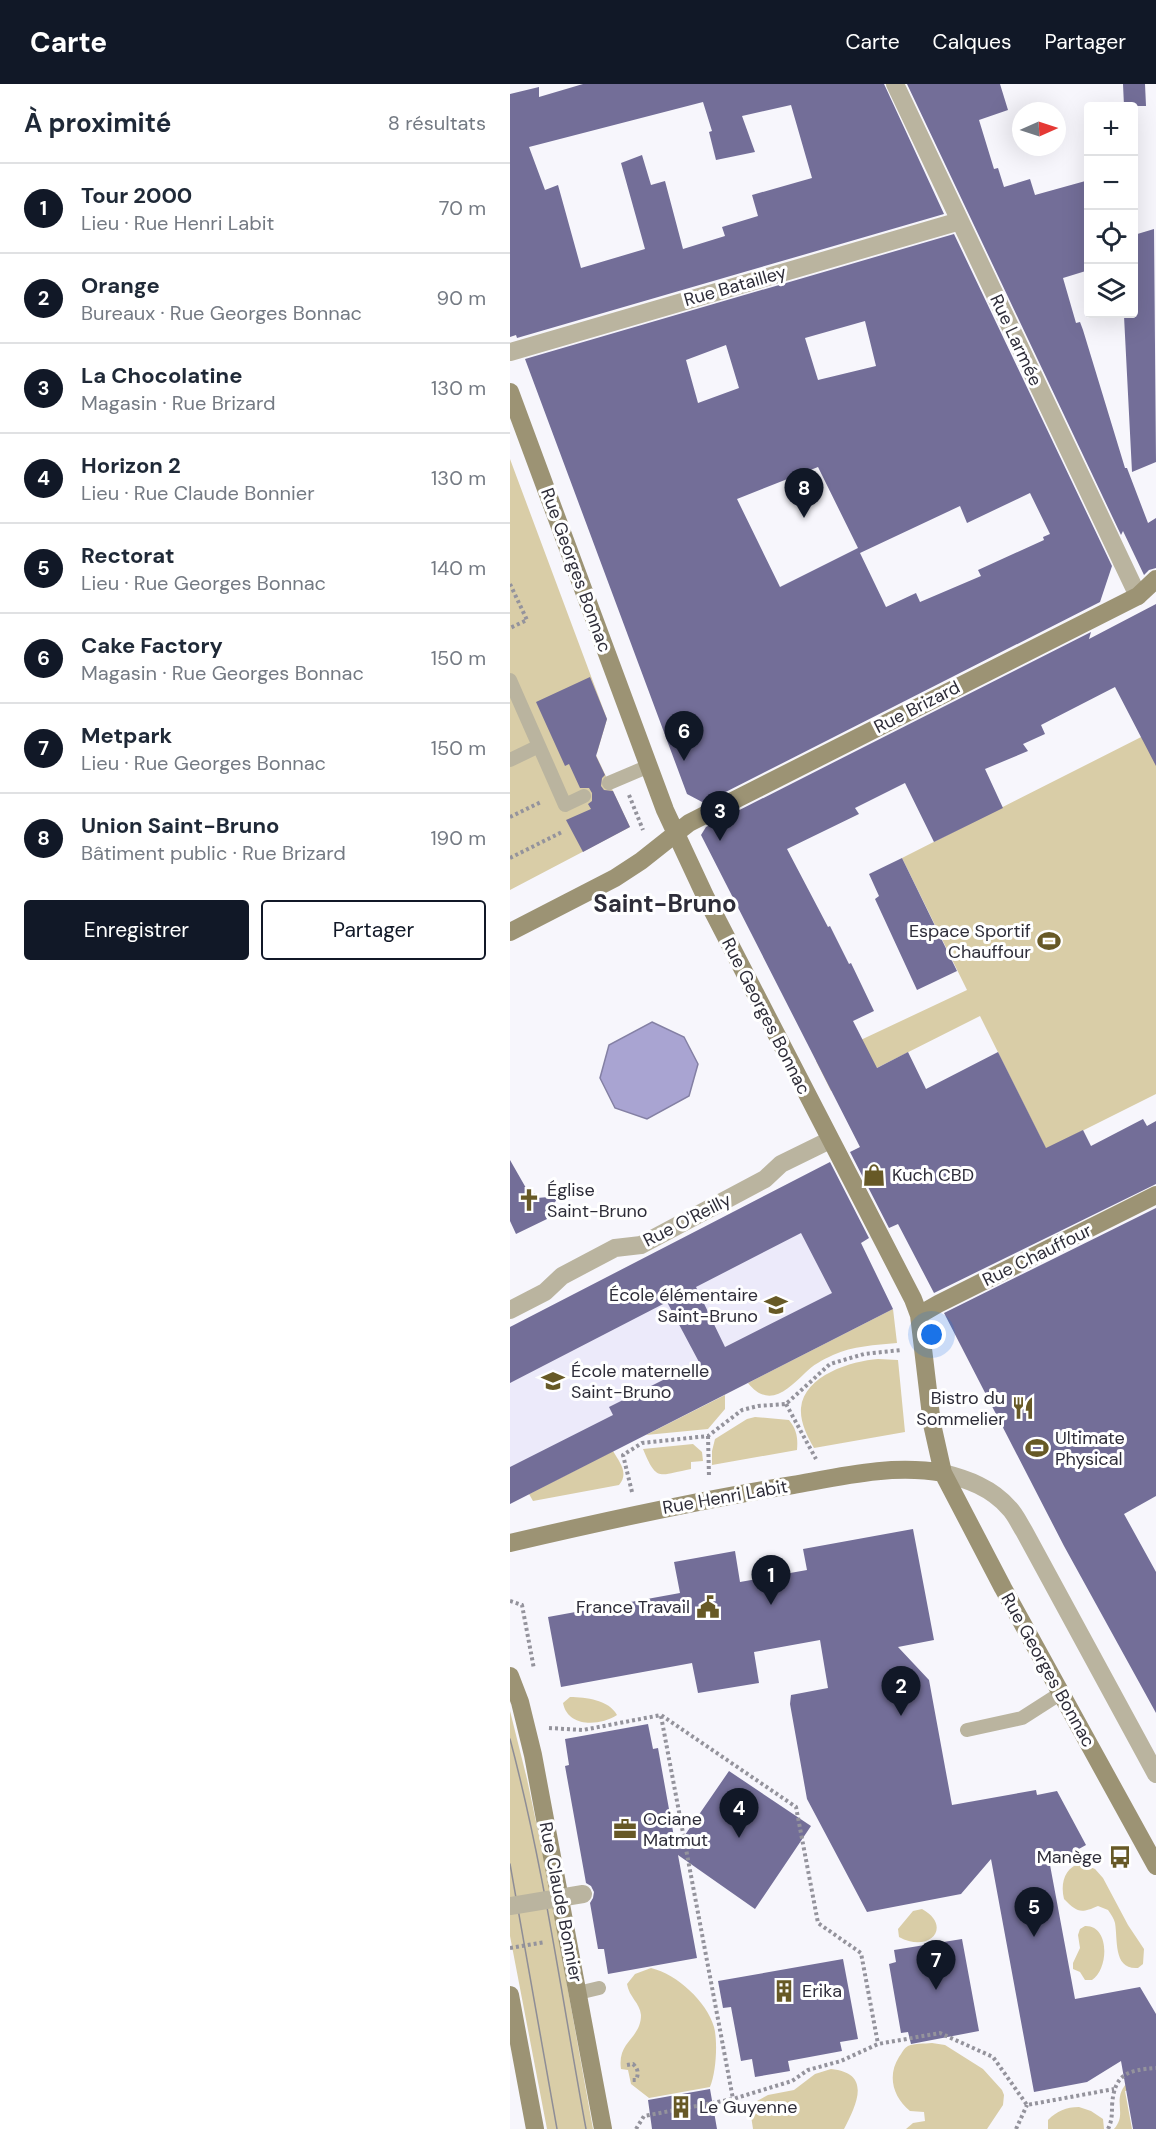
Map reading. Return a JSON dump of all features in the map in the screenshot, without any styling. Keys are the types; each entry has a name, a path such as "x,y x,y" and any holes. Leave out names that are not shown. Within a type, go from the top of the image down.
{"street":[{"name":"Rue Larmée","path":"894,84 1138,596"},
{"name":"Rue Batailley","path":"510,352 960,221"},
{"name":"Rue Georges Bonnac","path":"510,392 665,810 706,898 913,1299 919,1315 932,1424 943,1473 1003,1588 1156,1866"},
{"name":"Rue Brizard","path":"510,932 589,892 641,861 689,823 1138,596 1156,579"},
{"name":"Rue O'Reilly","path":"510,1310 545,1292 562,1276 615,1248 641,1245 765,1179 782,1164 830,1140"},
{"name":"Rue Chauffour","path":"919,1315 1156,1195"},
{"name":"Rue Henri Labit","path":"510,1543 636,1513 881,1470 904,1469 943,1473"},
{"path":"943,1473 966,1479 989,1491 1008,1507 1024,1531 1156,1774"},
{"name":"Rue Claude Bonnier","path":"510,1676 520,1702 533,1755 603,2129"},
{"path":"510,1906 583,1894"},
{"path":"510,1995 514,2037 535,2129"}],"lane":[{"path":"510,680 563,798 584,796"},
{"path":"510,760 539,746"},
{"path":"609,783 649,766"},
{"path":"967,1730 1022,1718 1061,1693"},
{"path":"578,1993 599,1988"}],"path":[{"path":"510,584 527,620 510,628"},
{"path":"510,817 563,798"},
{"path":"510,858 562,832"},
{"path":"636,1513 623,1455 642,1443 708,1436 742,1410 758,1406 786,1404 830,1364 864,1354 922,1350"},
{"path":"786,1404 827,1479"},
{"path":"708,1436 710,1499"},
{"path":"510,1601 522,1605 534,1670"},
{"path":"552,1728 583,1730 661,1715 796,1807 818,1923 861,1953 878,2043"},
{"path":"661,1715 733,2099"},
{"path":"510,1948 568,1938"},
{"path":"636,2129 644,2116 733,2099 792,2081 808,2070 841,2061 878,2043 940,2033 993,2057 1027,2105"},
{"path":"627,2065 633,2064 637,2068 636,2080 630,2080"},
{"path":"1108,2129 1112,2120 1114,2089 1117,2082 1129,2072 1156,2068"},
{"path":"1027,2105 1114,2089"},
{"path":"1016,2129 1027,2105"}],"shaded area":[{"path":"510,459 607,719 597,753 595,753 630,827 510,890"},
{"name":"Espace Sportif Chauffour","path":"1156,697 1156,1094 1046,1149 980,1016 831,1091 816,1061 967,990 902,858 1155,730"},
{"path":"652,1022 684,1037 698,1064 689,1096 647,1119 615,1108 600,1078 609,1045"},
{"name":"École élémentaire Saint-Bruno","path":"822,1166 893,1309 510,1504 510,1327"},
{"path":"893,1309 897,1343 856,1348 833,1355 814,1365 785,1390 771,1396 763,1395 748,1383"},
{"path":"878,1359 898,1360 905,1432 814,1448 804,1429 801,1413 804,1397 811,1387 831,1372 855,1363"},
{"path":"725,1395 725,1409 708,1429 646,1435"},
{"path":"755,1417 789,1420 796,1434 797,1450 712,1465 715,1439 747,1419"},
{"path":"693,1444 702,1452 703,1461 691,1462 691,1469 665,1474 656,1472 643,1449"},
{"path":"613,1451 623,1472 619,1485 533,1501 529,1494"},
{"path":"570,1697 603,1703 617,1715 594,1723 578,1721 566,1711 563,1703"},
{"path":"510,1711 547,1874 593,2129 547,2129 510,1936"},
{"path":"1081,1863 1095,1869 1103,1878 1128,1925 1144,1949 1143,1964 1138,1968 1124,1964 1121,1959 1118,1953 1115,1923 1108,1910 1098,1906 1083,1911 1079,1910 1064,1899 1065,1876 1071,1868"},
{"path":"922,1909 936,1923 937,1930 934,1936 920,1942 899,1937 898,1929 913,1911"},
{"path":"1085,1926 1099,1932 1103,1940 1102,1967 1092,1980 1085,1980 1080,1972 1073,1969 1073,1963 1080,1948 1078,1935 1080,1929"},
{"path":"651,1968 671,1976 690,1990 710,2018 714,2027 716,2049 714,2074 710,2087 649,2098 631,2084 628,2070 621,2069 622,2052 637,2030 641,2015 627,1984 635,1974"},
{"path":"932,2043 945,2045 983,2069 1002,2090 1003,2105 987,2129 906,2129 913,2123 925,2121 924,2112 910,2111 899,2099 893,2079 895,2064 908,2046"},
{"path":"831,2069 844,2072 857,2083 856,2100 844,2129 753,2129 750,2109 757,2101 768,2095 794,2090 815,2074"},
{"path":"1130,2080 1156,2086 1125,2091 1132,2129 1114,2129 1120,2117 1121,2093"},
{"path":"1079,2107 1103,2119 1104,2129 1048,2129 1048,2120 1055,2114 1062,2110"}],"building":[{"path":"583,84 884,84 944,214 517,338 516,335 510,337 510,94 539,87 539,97","holes":["703,102 712,131 709,132 716,160 755,152 742,116 791,105 812,178 752,195 758,216 722,227 725,236 683,249 665,181 651,185 642,155 621,163 645,249 581,268 558,185 545,190 529,147"]},
{"path":"907,84 1000,84 1008,110 979,120 994,169 998,168 1004,187 1030,179 1035,195 1084,181 1084,272 1063,278 1076,323 1080,322 1083,330 1125,468 1127,468 1148,523 1156,518 1156,568 1144,575 1123,531 1121,535"},
{"path":"1123,84 1145,84 1146,106 1138,106 1138,102 1124,102"},
{"path":"1154,229 1156,462 1132,472 1124,318 1138,318 1138,234"},
{"path":"954,234 1112,566 1100,602 704,803 687,794 525,359","holes":["865,321 876,366 818,380 805,338","726,345 739,388 698,403 686,360","818,467 858,548 780,587 737,499","1030,493 1050,534 1043,537 1044,540 978,570 981,576 920,602 916,593 886,607 860,553 960,506 967,523"]},
{"path":"1156,604 1156,766 1115,687 1041,725 1045,734 1023,744 1028,751 985,769 1003,808 934,842 905,783 855,808 859,814 787,849 828,927 830,926 849,964 851,963 874,1011 853,1021 877,1068 908,1052 926,1089 998,1052 1046,1148 1083,1130 1091,1146 1143,1119 1147,1126 1156,1121 1156,1184 934,1293 898,1224 889,1228 850,1152 860,1147 701,835 706,827 1091,632 1089,639"},
{"path":"590,677 607,719 596,756 605,775 601,786 604,790 613,791 630,827 583,852 566,820 591,809 588,804 592,801 592,793 589,788 580,788 569,764 565,766 536,702"},
{"path":"902,858 957,971 917,990 875,899 879,896 869,874"},
{"name":"Église Saint-Bruno","path":"510,1160 530,1195 535,1193 537,1198 560,1196 545,1214 547,1219 516,1234 510,1221"},
{"name":"École élémentaire Saint-Bruno","path":"830,1162 869,1238 861,1243 893,1309 510,1504 510,1467 613,1415 609,1407 699,1362 667,1302 510,1383 510,1327","holes":["801,1233 832,1293 725,1347 696,1287"]},
{"path":"1156,1208 1156,1496 1124,1514 1156,1572 1156,1713 1064,1546 944,1313"},
{"path":"913,1529 934,1640 898,1647 929,1680 952,1805 1036,1790 1037,1795 1057,1791 1086,1845 1050,1865 1075,1999 1140,1987 1156,2014 1156,2129 1133,2129 1121,2061 1087,2082 1034,2092 991,1859 961,1894 867,1912 807,1799 790,1704 791,1695 828,1688 820,1640 754,1652 759,1683 698,1693 692,1663 561,1687 548,1617 680,1593 674,1562 735,1551 740,1582 807,1570 803,1549"},
{"name":"Ociane Matmut","path":"648,1724 653,1749 658,1748 676,1848 729,1771 811,1826 755,1909 678,1855 697,1958 608,1974 604,1949 598,1949 590,1903 594,1892 586,1883 565,1766 569,1765 565,1739"},
{"path":"962,1939 979,2031 911,2044 908,2032 901,2033 889,1964 896,1962 894,1950"},
{"name":"Erika","path":"843,1959 858,2039 840,2042 842,2051 788,2061 790,2071 755,2077 752,2059 741,2061 731,2007 723,2008 718,1981"},
{"name":"Le Guyenne","path":"710,2089 717,2129 652,2129 648,2100"}],"tram line":[{"path":"510,1739 543,1884 586,2129"},
{"path":"510,1864 557,2129"}],"place":[{"name":"Union Saint-Bruno","path":"804,518"},
{"name":"Cake Factory","path":"684,761"},
{"name":"La Chocolatine","path":"720,841"},
{"name":"Espace Sportif Chauffour","path":"1049,941"},
{"name":"Kuch CBD","path":"874,1175"},
{"name":"Église Saint-Bruno","path":"529,1200"},
{"name":"École élémentaire Saint-Bruno","path":"776,1305"},
{"name":"École maternelle Saint-Bruno","path":"553,1381"},
{"name":"Bistro du Sommelier","path":"1023,1408"},
{"name":"Ultimate Physical","path":"1037,1448"},
{"name":"Tour 2000","path":"771,1605"},
{"name":"France Travail","path":"708,1607"},
{"name":"Orange","path":"901,1716"},
{"name":"Ociane Matmut","path":"625,1829"},
{"name":"Horizon 2","path":"739,1838"},
{"name":"Manège","path":"1120,1857"},
{"name":"Rectorat","path":"1034,1937"},
{"name":"Metpark","path":"936,1990"},
{"name":"Erika","path":"784,1991"},
{"name":"Le Guyenne","path":"681,2107"}],"district":[{"name":"Saint-Bruno","path":"665,903"}]}
